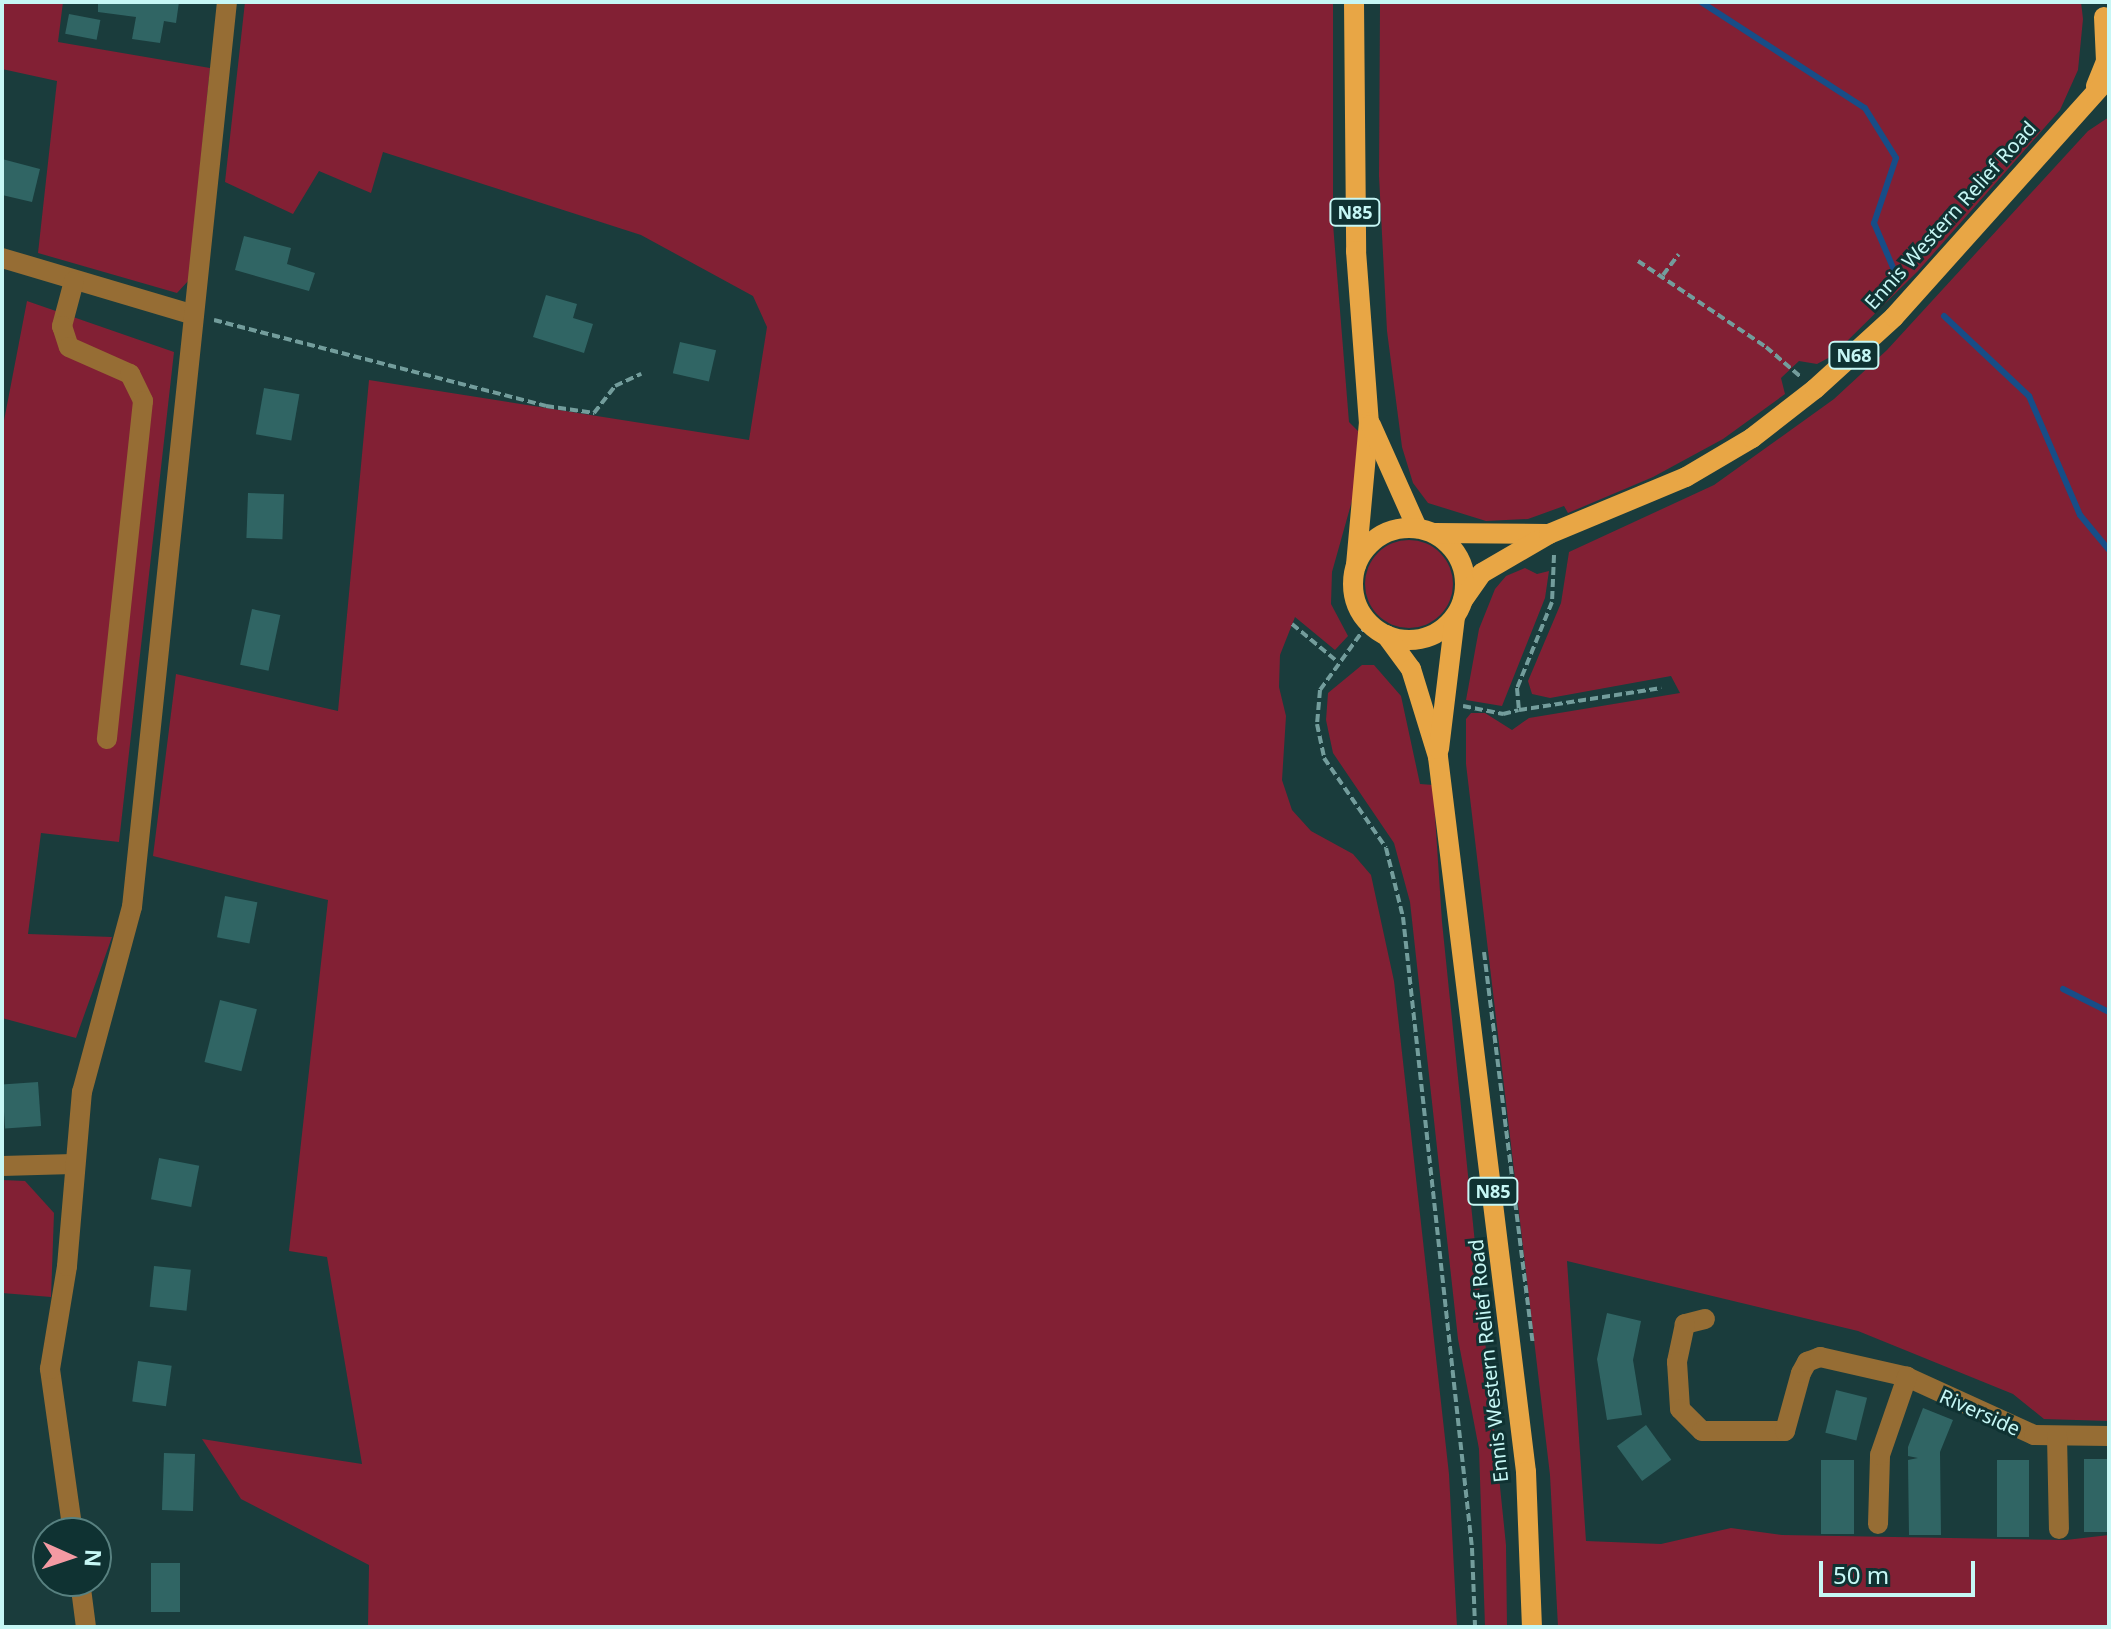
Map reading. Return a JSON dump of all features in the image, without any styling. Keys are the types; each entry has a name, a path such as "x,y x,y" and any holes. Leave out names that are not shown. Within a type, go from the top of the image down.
{"main road":[{"name":"N85","path":"1354,2 1356,251 1369,422 1354,596 1377,629"},
{"name":"Ennis Western Relief Road","path":"1438,757 1459,608 1482,573 1549,534 1686,477 1752,438 1815,389 1894,317 2102,84 2106,61 2105,16"},
{"name":"N85","path":"1369,422 1426,530 1461,561 1459,608"},
{"name":"Ennis Western Relief Road","path":"1426,530 1549,534"},
{"path":"1356,565 1380,535 1426,530"},
{"path":"1377,629 1424,638 1459,608"},
{"name":"Ennis Western Relief Road","path":"1377,629 1411,669 1438,757 1524,1457 1532,1627"}],"street":[{"path":"71,1517 50,1369 67,1266 73,1164 82,1092 132,907 227,2"},
{"path":"2,258 194,315"},
{"path":"74,281 62,326 69,347 130,374 143,401 107,739"},
{"path":"2,1166 73,1164"},
{"name":"Riverside","path":"1705,1319 1685,1324 1677,1362 1680,1409 1702,1431 1785,1431 1801,1373 1807,1362 1820,1357 1907,1377 2034,1435 2109,1436"},
{"path":"1878,1524 1880,1455 1907,1377"},
{"path":"2057,1436 2059,1529"},
{"path":"82,1597 86,1627"}],"path":[{"path":"1663,275 1679,254"},
{"path":"1638,261 1766,347 1815,389"},
{"path":"194,315 546,406 594,413 615,386 641,374"},
{"path":"1519,710 1517,688 1552,602 1557,567 1549,534"},
{"path":"1292,624 1338,662"},
{"path":"1377,629 1338,662 1320,690 1317,724 1324,758 1386,848 1403,917 1472,1548 1475,1627"},
{"path":"1462,706 1503,714 1661,688"}],"shaded area":[{"path":"2,2 63,2 58,42 210,68 189,280 177,293 38,253 57,81 2,69"},
{"path":"245,2 1333,2 1333,224 1349,422 1358,431 1357,483 1332,572 1331,604 1348,636 1335,650 1295,617 1280,655 1279,687 1286,716 1282,780 1292,810 1311,831 1353,854 1371,875 1394,981 1449,1474 1457,1627 368,1627 369,1565 241,1499 202,1439 362,1464 327,1257 289,1251 328,900 153,856 176,674 338,711 369,380 749,440 767,327 753,296 641,235 383,152 371,193 319,171 293,214 225,182"},
{"path":"1380,2 2081,2 2083,19 2078,70 2060,110 1918,271 1832,356 1817,364 1799,361 1781,378 1785,394 1723,439 1653,477 1568,513 1564,506 1528,519 1486,521 1428,503 1413,483 1402,447 1387,331 1379,176"},
{"path":"2109,117 2109,1421 2044,1419 2013,1394 1858,1331 1567,1261 1586,1541 1661,1544 1731,1528 1782,1535 2066,1540 2109,1535 2109,1627 1558,1627 1550,1475 1466,764 1466,719 1471,713 1485,713 1512,730 1529,718 1680,693 1671,676 1550,698 1532,694 1528,681 1561,603 1569,552 1714,485 1834,399 1887,350 2088,131"},
{"path":"27,301 174,352 119,842 41,833 28,934 112,937 76,1038 2,1018 2,431"},
{"path":"1400,540 1418,540 1434,547 1446,559 1453,575 1453,593 1446,609 1434,621 1418,628 1400,628 1384,621 1372,609 1365,593 1365,575 1372,559 1384,547"},
{"path":"1525,568 1537,574 1549,571 1545,598 1502,706 1466,700 1479,629 1495,589 1506,576"},
{"path":"1362,665 1374,665 1401,696 1420,784 1433,785 1442,922 1506,1545 1507,1627 1485,1627 1479,1449 1458,1339 1410,902 1394,843 1333,753 1326,720 1328,693"},
{"path":"2,1180 25,1181 54,1213 51,1297 2,1293"}],"building":[{"path":"98,2 179,2 176,23 164,21 160,43 132,39 136,17 98,12"},
{"path":"69,14 100,20 97,40 65,34"},
{"path":"2,159 40,169 32,202 2,195"},
{"path":"244,236 291,248 287,264 315,273 309,291 235,270"},
{"path":"546,295 577,304 573,318 593,324 584,353 533,337"},
{"path":"680,342 716,350 709,382 673,373"},
{"path":"264,388 299,394 291,441 256,434"},
{"path":"248,493 284,494 282,539 246,538"},
{"path":"252,609 280,615 269,671 240,665"},
{"path":"225,896 257,902 249,944 217,937"},
{"path":"220,1000 257,1009 241,1071 205,1062"},
{"path":"38,1082 41,1126 5,1128 2,1085"},
{"path":"159,1158 199,1166 191,1207 151,1199"},
{"path":"154,1266 191,1270 187,1311 150,1307"},
{"path":"1607,1313 1641,1321 1633,1360 1642,1415 1607,1420 1597,1359"},
{"path":"138,1361 172,1366 166,1406 132,1402"},
{"path":"1836,1390 1867,1398 1856,1440 1825,1433"},
{"path":"1923,1408 1953,1420 1940,1452 1941,1535 1909,1535 1908,1460 1918,1458 1908,1456 1908,1447"},
{"path":"1646,1425 1671,1460 1642,1481 1617,1446"},
{"path":"164,1453 195,1454 193,1511 162,1510"},
{"path":"2084,1459 2109,1459 2109,1532 2084,1532"},
{"path":"1821,1460 1854,1460 1854,1534 1821,1534"},
{"path":"1997,1460 2029,1460 2029,1537 1997,1537"},
{"path":"151,1563 180,1563 180,1612 151,1612"}],"waterway":[{"path":"1701,2 1865,108 1896,158 1874,223 1894,270"},
{"path":"1944,316 2029,396 2080,515 2109,550"},
{"path":"2063,989 2109,1012"}]}
